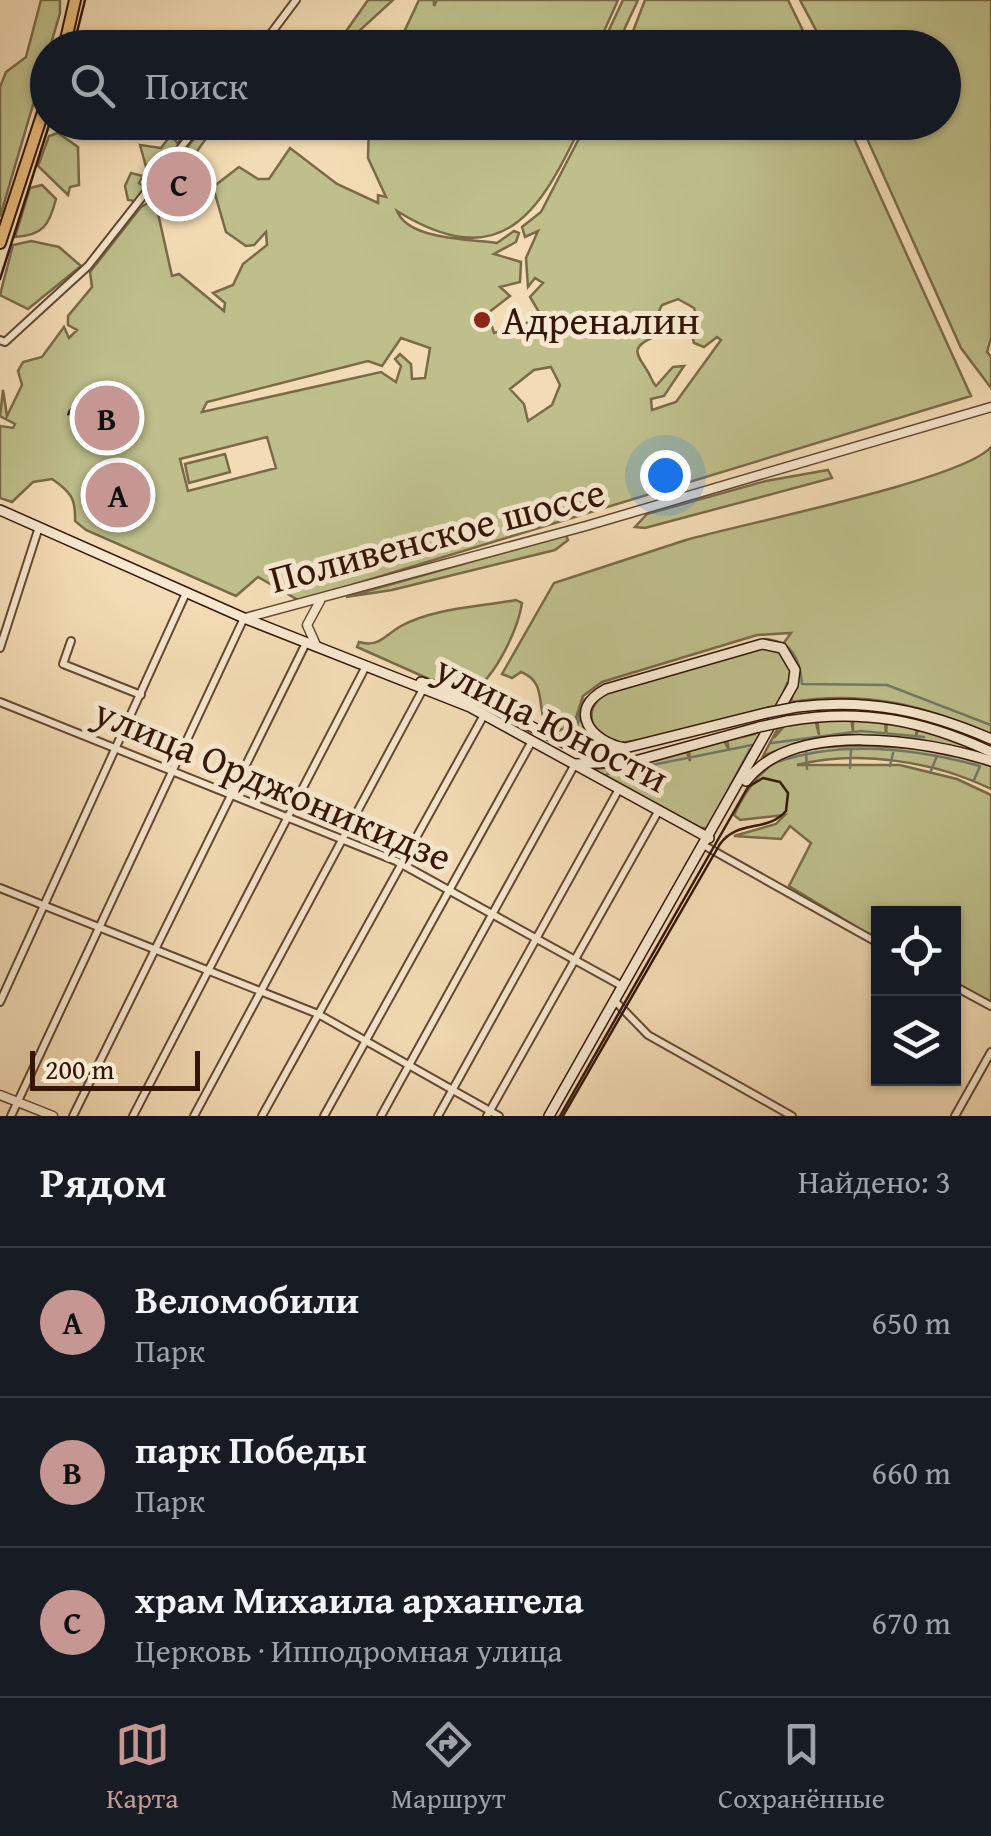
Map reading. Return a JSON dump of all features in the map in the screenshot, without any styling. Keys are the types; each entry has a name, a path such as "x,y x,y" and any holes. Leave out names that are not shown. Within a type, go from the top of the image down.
{"main road":[{"path":"68,30 76,0"},
{"path":"0,243 34,140"},
{"name":"улица Юности","path":"0,510 186,594 485,714 709,838"},
{"path":"549,1116 793,685 794,664 786,652 762,644 602,690 588,708 588,726 602,742 624,748"},
{"name":"улица Юности","path":"366,666 489,705 564,742 624,748 797,707 845,703 910,709 991,739"},
{"path":"575,764 646,759 787,720 828,714 894,718 991,752"},
{"path":"709,838 748,777 768,759 794,747 822,742 907,744 991,761"}],"street":[{"path":"274,30 296,0"},
{"path":"0,340 5,342 88,266 187,140"},
{"name":"Поливенское шоссе","path":"244,618 324,599 991,407"},
{"path":"0,648 38,526"},
{"path":"0,1002 186,594"},
{"path":"318,647 307,624 314,606 324,599"},
{"path":"11,1116 244,618"},
{"path":"70,642 63,664 141,694"},
{"path":"73,1116 306,643"},
{"path":"134,1116 366,666"},
{"path":"194,1116 423,689"},
{"name":"улица Орджоникидзе","path":"0,702 401,864 623,987"},
{"path":"262,1116 485,714"},
{"path":"324,1116 532,740"},
{"path":"382,1116 575,764"},
{"path":"438,1116 620,789"},
{"path":"488,1114 659,810"},
{"name":"улица Юности","path":"709,838 871,939"},
{"path":"0,888 318,1014 488,1114 499,1116"},
{"path":"961,990 991,1006"},
{"path":"615,1001 648,1036 792,1116"},
{"path":"955,1116 991,1052"},
{"path":"0,1095 53,1116"}],"green space":[{"path":"41,0 60,0 55,30 33,30"},
{"path":"368,0 393,0 360,30 347,30"},
{"path":"419,0 434,0 434,6 437,0 618,0 605,30 405,30"},
{"path":"623,0 638,0 624,30 609,30"},
{"path":"645,0 788,0 803,30 634,30"},
{"path":"800,0 991,0 991,338 987,352 991,357 991,388 961,348 868,140 961,140 961,30 816,30"},
{"path":"30,42 30,115 0,217 0,87 6,72 26,57"},
{"path":"48,140 68,140 78,147 79,185 70,187 68,195 38,166"},
{"path":"167,140 178,144 184,140 135,201 128,200 125,186 131,173 143,176 139,183 144,187 150,181 140,145 161,148"},
{"path":"193,140 205,140 188,164 191,170 179,166 162,198 155,202 154,190"},
{"path":"368,140 574,140 533,208 513,225 491,235 464,237 433,230 397,211 413,228 441,236 497,243 514,231 519,233 516,242 494,254 521,262 520,282 500,287 510,296 488,313 494,333 533,321 539,312 530,297 543,283 535,278 528,287 526,258 538,231 525,237 522,227 541,212 578,140 855,140 971,396 298,600 258,577 236,596 86,530 75,521 71,497 52,479 33,482 12,502 0,498 0,426 13,428 15,424 0,416 3,390 7,416 22,385 18,371 23,362 42,357 64,327 69,338 77,330 68,325 68,316 92,287 90,272 141,207 150,202 157,209 172,276 179,274 224,311 225,303 213,293 233,285 243,264 267,245 266,232 254,245 246,246 226,232 213,187 239,167 258,179 269,179 290,148 337,184 378,203 378,195 386,197 368,158","holes":["678,299 694,308 699,325 691,331 694,343 704,347 717,337 721,340 676,402 652,410 651,399 664,396 684,366 673,367 656,386 637,352 641,344 656,336 654,321 662,305","401,338 430,348 425,378 412,379 411,364 400,354 395,359 401,366 396,382 381,372 202,412 207,402 368,361 382,366","551,367 560,385 552,405 528,421 524,404 510,389 534,370","267,437 276,468 188,491 180,459"]},
{"path":"42,185 56,199 51,216 38,231 15,237 30,188"},
{"path":"31,241 59,247 81,266 28,309 0,295 13,245"},
{"path":"991,447 991,735 894,703 844,698 791,702 796,676 794,661 776,644 783,644 791,633 757,635 602,682 583,696 574,724 556,732 545,723 534,681 521,672 512,678 502,674 554,583 686,540 897,487 972,460"},
{"path":"225,454 230,472 189,483 185,464"},
{"path":"828,470 832,478 645,528 635,527 647,514 766,481"},
{"path":"566,535 568,540 555,550 392,590 346,597"},
{"path":"516,600 522,603 511,638 490,675 473,691 429,679 357,647 359,642 377,642 428,615"},
{"path":"754,642 774,643 594,693 584,727 597,743 573,741 584,701 601,687"},
{"path":"764,647 786,657 792,680 709,828 701,828 593,769 640,765 687,752 690,761 689,751 724,741 729,750 727,740 755,734 770,707 650,739 618,743 595,733 592,716 593,707 604,693"},
{"path":"851,717 853,732 853,717 885,721 886,734 887,720 917,727 916,736 919,727 976,750 820,740 794,744 763,756 779,726 784,725 774,738 786,724 815,719 819,735 817,719"},
{"path":"824,747 933,749 991,763 991,789 946,772 896,761 845,758 797,765 900,765 957,779 991,795 991,1005 961,986 961,906 871,906 871,936 789,886 811,843 790,826 781,839 734,836 776,824 785,815 740,820 734,815 758,777 788,756"}],"waterway":[{"path":"572,738 584,700 603,685 765,639 782,643 793,653 802,684 887,685 991,725"},
{"path":"783,694 787,683"},
{"path":"772,743 861,731 924,737"},
{"path":"607,774 752,745"},
{"path":"728,790 750,749"},
{"path":"850,768 851,750"},
{"path":"777,762 827,751 904,751 980,766 974,780"},
{"path":"806,752 807,769"},
{"path":"890,766 893,753"},
{"path":"930,773 937,756"}],"tram line":[{"path":"78,30 85,0"},
{"path":"0,279 44,140"},
{"path":"560,1116 748,787 763,778 780,782 788,793 786,811 770,822 735,831 720,844 563,1116"}],"railway":[{"path":"79,406 87,409 90,417 87,425 79,428 71,425 68,417 71,409 79,406"}],"place":[{"name":"храм Михаила архангела","path":"179,184"},
{"name":"Адреналин","path":"482,320"},
{"name":"парк Победы","path":"107,418"},
{"name":"Веломобили","path":"118,495"}]}
